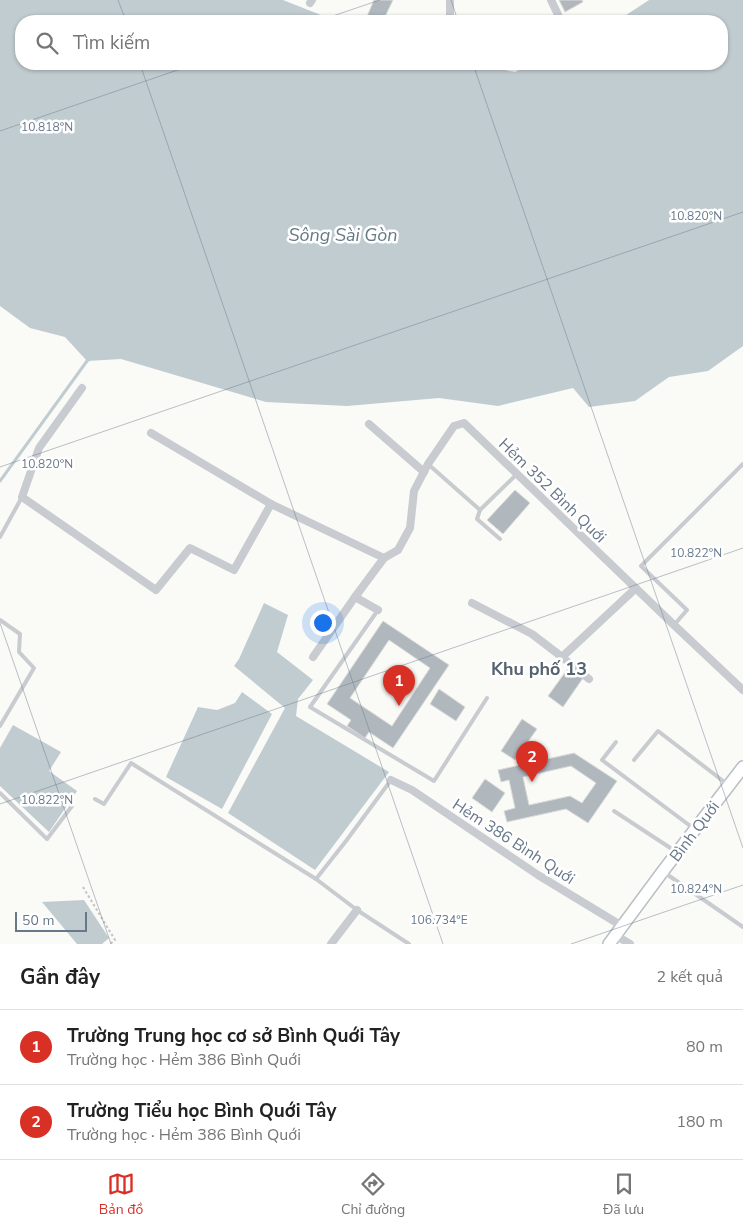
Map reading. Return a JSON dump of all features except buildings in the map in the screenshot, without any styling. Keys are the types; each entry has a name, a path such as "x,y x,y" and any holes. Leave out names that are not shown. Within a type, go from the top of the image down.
{"main road":[{"name":"Bình Quới","path":"615,935 743,767"}],"street":[{"path":"450,0 450,15"},
{"path":"551,0 558,15"},
{"path":"82,388 39,448 22,497 156,590 190,548 234,570 271,504"},
{"name":"Hẻm 352 Bình Quới","path":"313,657 384,558 398,550 410,528 414,491 428,464 454,426 464,423 743,690"},
{"path":"369,424 424,472"},
{"path":"151,433 271,504 384,558"},
{"path":"562,657 636,588"},
{"path":"355,597 378,610"},
{"path":"472,603 532,634 589,680"},
{"name":"Hẻm 386 Bình Quới","path":"391,780 412,790 538,875 615,935 630,944"},
{"path":"331,944 357,910"}],"lane":[{"path":"428,464 480,510"},
{"path":"674,625 687,610 641,566 743,464"},
{"path":"500,539 477,519 480,510 517,474"},
{"path":"0,537 22,497"},
{"path":"378,610 310,707 434,781 487,698"},
{"path":"0,620 20,634 19,652 34,668 0,726"},
{"path":"634,760 658,731 728,785"},
{"path":"616,742 602,760 695,829"},
{"path":"95,800 104,804 130,763 316,879 357,910 410,944"},
{"path":"316,879 391,780"},
{"path":"0,793 47,840 72,806"},
{"path":"614,811 677,853"},
{"path":"663,871 743,927"}],"path":[{"path":"83,888 115,940 110,944"}],"water":[{"name":"Sông Sài Gòn","path":"0,0 283,0 321,15 15,15 15,70 504,70 515,72 519,70 728,70 728,15 626,15 649,0 743,0 743,346 708,371 669,377 635,401 589,407 573,388 498,406 439,398 347,406 266,402 121,359 87,361 65,337 30,328 0,306"},
{"path":"264,603 288,615 277,652 313,680 298,699 296,716 389,772 315,870 228,813 285,708 234,666 239,659"},
{"path":"242,692 272,714 222,809 166,777 198,707 217,710 235,703"},
{"path":"13,725 61,752 49,771 77,791 49,832 0,786 0,748"},
{"path":"84,900 109,938 102,944 77,944 42,902"}],"waterway":[{"path":"0,481 90,359"}],"place":[{"name":"Trường Trung học cơ sở Bình Quới Tây","path":"399,706"},
{"name":"Trường Tiểu học Bình Quới Tây","path":"532,782"}],"district":[{"name":"Khu phố 13","path":"539,669"}]}
